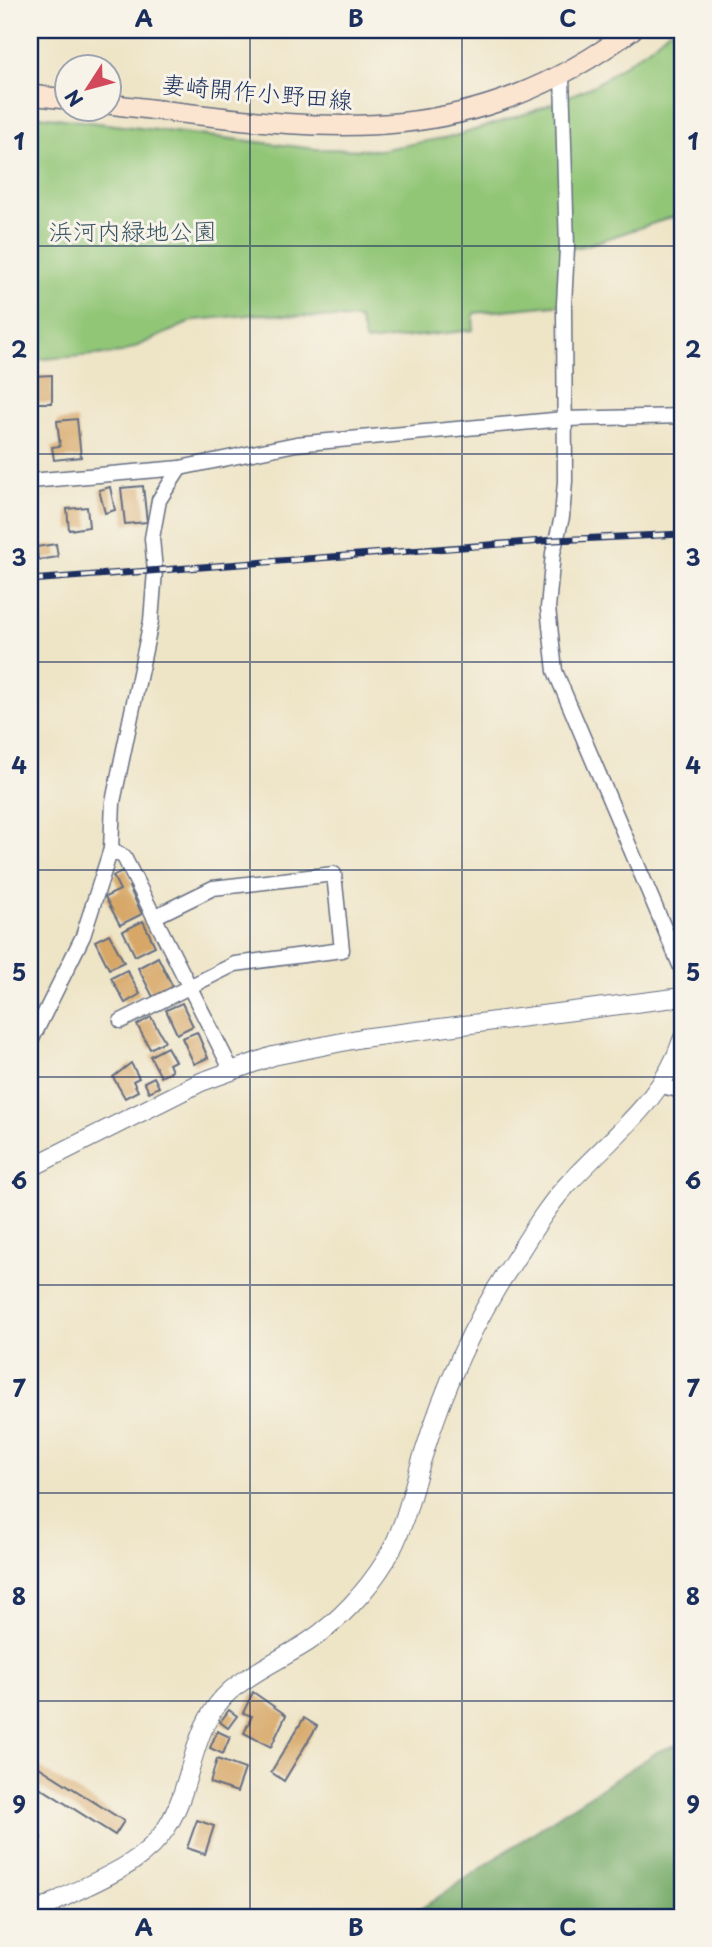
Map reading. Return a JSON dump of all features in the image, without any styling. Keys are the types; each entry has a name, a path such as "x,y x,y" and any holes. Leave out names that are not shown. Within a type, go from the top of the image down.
{"main road":[{"name":"妻崎開作小野田線","path":"122,106 303,126 389,125 460,114 562,76 632,30"},
{"path":"30,95 52,97"}],"street":[{"path":"562,76 567,248 565,481 562,517 553,553 548,608 555,671 682,970"},
{"path":"30,481 180,468 296,444 564,419 682,415"},
{"path":"30,1043 83,936 111,849 113,802 151,621 155,571 152,538 159,500 180,468"},
{"path":"111,849 124,857 231,1069"},
{"path":"121,1021 235,964 342,950 334,874 213,888 154,917"},
{"path":"30,1168 231,1069 304,1049 362,1038 682,997"},
{"path":"32,1917 108,1877 149,1850 167,1827 178,1803 201,1730 215,1709 238,1686 310,1640 338,1618 366,1587 385,1560 402,1528 422,1457 454,1375 476,1325 503,1277 565,1187 662,1086 682,1040"},
{"path":"662,1086 682,1091"}],"green space":[{"name":"浜河内緑地公園","path":"669,30 682,30 682,214 584,246 568,248 564,304 474,313 473,330 366,342 359,319 260,314 195,320 122,353 30,360 30,115 52,118 52,122 89,122 316,149 380,150 459,135 534,111 595,85 650,47"},
{"path":"682,1743 682,1917 409,1917 659,1751"}],"building":[{"path":"52,375 52,403 34,403 34,376"},
{"path":"77,419 81,457 54,460 52,447 60,446 57,421"},
{"path":"143,486 147,522 125,524 121,488"},
{"path":"110,487 115,510 105,513 99,490"},
{"path":"87,507 89,527 69,530 67,509"},
{"path":"56,544 58,557 38,560 36,547"},
{"path":"126,869 133,885 129,887 142,914 120,925 105,897 120,890 113,876"},
{"path":"143,921 155,946 135,956 123,931"},
{"path":"109,934 124,962 109,969 95,941"},
{"path":"158,957 173,987 153,997 138,968"},
{"path":"127,970 140,994 125,1003 111,978"},
{"path":"182,1003 193,1026 177,1034 166,1010"},
{"path":"151,1017 165,1041 150,1049 137,1025"},
{"path":"197,1032 208,1058 194,1064 182,1038"},
{"path":"167,1047 175,1061 169,1064 172,1071 161,1077 150,1056"},
{"path":"131,1063 139,1078 133,1081 138,1091 125,1098 113,1077"},
{"path":"154,1077 159,1087 149,1092 144,1082"},
{"path":"253,1692 286,1715 271,1747 244,1733 252,1716 243,1713"},
{"path":"229,1710 237,1716 228,1728 220,1722"},
{"path":"304,1718 317,1726 284,1781 271,1772"},
{"path":"217,1731 230,1737 223,1754 210,1748"},
{"path":"217,1759 245,1769 237,1792 210,1783"},
{"path":"31,1762 124,1821 115,1835 30,1781"},
{"path":"197,1820 214,1826 205,1854 187,1848"},
{"path":"33,1828 41,1838 30,1847 30,1830"}],"railway":[{"path":"30,580 555,540 682,534"}]}
